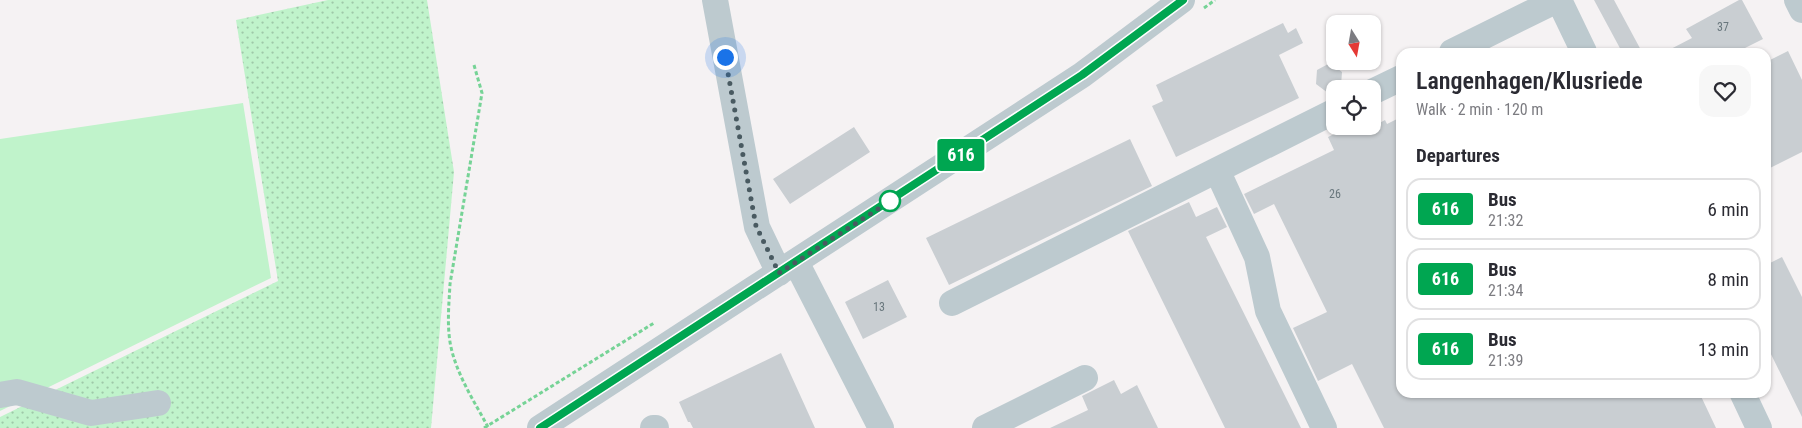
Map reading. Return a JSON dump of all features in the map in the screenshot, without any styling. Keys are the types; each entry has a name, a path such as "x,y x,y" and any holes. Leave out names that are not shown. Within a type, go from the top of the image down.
{"street":[{"path":"715,0 756,226 788,268 881,428"},
{"path":"540,428 1082,75 1182,0"},
{"path":"1460,48 1558,0 1582,48"},
{"path":"1797,0 1802,10"},
{"path":"1381,88 1396,80"},
{"path":"952,303 1326,116"},
{"path":"1217,170 1257,257 1268,311 1324,428"},
{"path":"985,428 1085,378"},
{"path":"0,395 17,392 91,413 158,403"},
{"path":"1745,398 1758,428"}],"path":[{"path":"474,65 482,93 450,284 448,314 450,342 456,364 486,428"}],"green space":[{"path":"328,0 427,0 454,172 431,428 0,428 0,417 278,281 236,20"},
{"path":"243,103 271,278 0,411 0,139"}],"building":[{"path":"1594,0 1614,0 1640,48 1620,48"},
{"path":"1742,0 1763,39 1745,48 1673,48 1692,38 1686,29"},
{"path":"1283,23 1288,33 1296,28 1303,43 1279,55 1299,98 1176,157 1152,106 1163,101 1156,85"},
{"path":"1788,51 1802,80 1802,152 1771,168 1771,60"},
{"path":"1326,65 1326,70 1339,70 1342,72 1341,80 1326,80 1326,92 1316,84 1317,70"},
{"path":"1385,120 1387,124 1396,120 1396,398 1702,398 1716,428 1384,428 1352,364 1318,381 1293,328 1327,312 1274,204 1254,214 1244,194 1334,150 1328,137 1332,135 1381,135 1381,122"},
{"path":"854,127 870,152 790,204 773,179"},
{"path":"1130,139 1152,186 949,285 926,238"},
{"path":"1189,202 1196,217 1217,207 1227,227 1206,237 1301,428 1225,428 1128,231"},
{"path":"1782,257 1802,297 1802,417 1771,354 1771,262"},
{"path":"888,280 907,317 863,339 845,302"},
{"path":"781,353 815,428 693,428 690,422 688,422 679,402"},
{"path":"1114,380 1121,394 1137,385 1158,428 1050,428 1088,410 1082,396"}],"bus line":[{"name":"616","path":"540,428 1082,75 1183,0"}],"route":[{"path":"725,57 756,226 779,273 892,200 890,201"}]}
